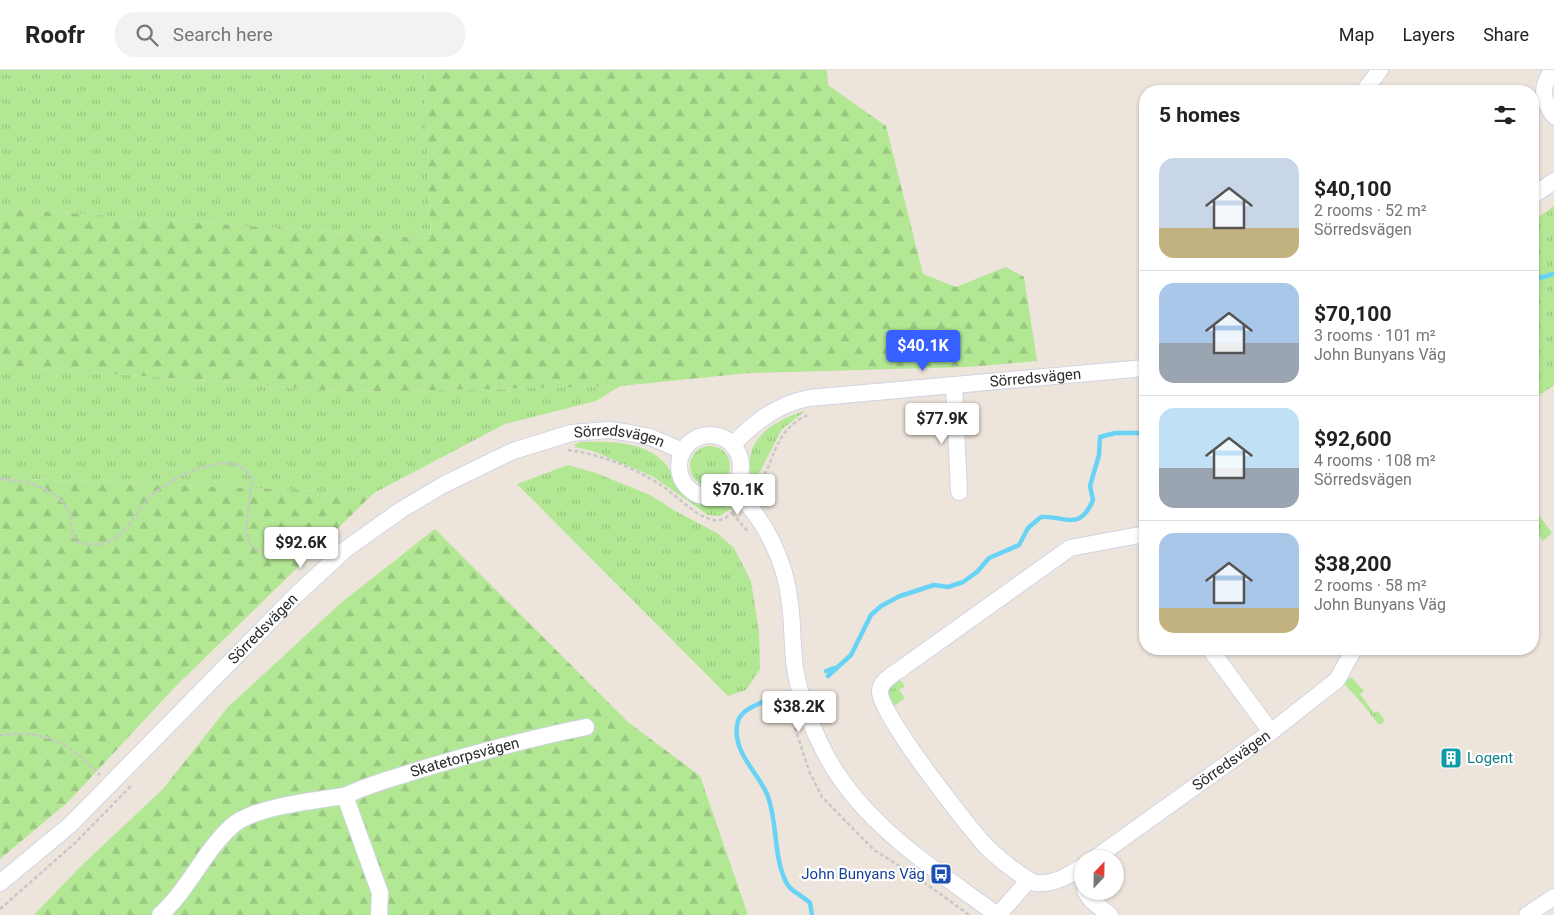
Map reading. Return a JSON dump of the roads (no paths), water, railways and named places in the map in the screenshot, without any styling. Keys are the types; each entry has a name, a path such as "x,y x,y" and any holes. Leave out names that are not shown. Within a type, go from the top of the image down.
{"street":[{"path":"1369,85 1380,70"},
{"path":"1553,70 1544,82 1543,90 1545,101 1554,116"},
{"path":"1539,191 1554,181"},
{"name":"Sörredsvägen","path":"732,488 723,494 712,497 701,496 691,491 683,483 679,472 679,461 683,451 692,441 706,436 720,437 732,445 769,413 791,402 820,397 1139,369"},
{"path":"954,385 959,492"},
{"name":"Sörredsvägen","path":"0,883 70,825 320,572 378,525 442,485 513,451 550,438 571,433 609,430 650,437 683,451"},
{"path":"732,445 737,452 741,466 738,480 732,488 746,500 764,528 782,566 790,602 796,669 809,717 820,744 837,774 869,814 886,831 997,915 1026,884"},
{"path":"1074,872 1063,879 1042,884 1026,884 985,846 910,747 881,702 879,692 882,684 1070,548 1139,535"},
{"path":"1214,655 1271,732"},
{"name":"Sörredsvägen","path":"1107,850 1271,732 1337,680 1351,655"},
{"name":"Skatetorpsvägen","path":"160,915 178,897 233,824 255,814 277,808 345,796 363,788 441,764 524,740 586,726"},
{"path":"345,796 380,893 379,915"},
{"path":"1528,915 1554,897"},
{"path":"1092,900 1110,915"}],"waterway":[{"path":"1539,278 1554,274"},
{"path":"828,676 851,655 871,615 881,606 900,596 934,585 948,587 963,582 977,572 989,558 1019,545 1028,528 1041,517 1070,520 1082,516 1088,510 1093,500 1090,486 1099,455 1100,437 1115,433 1139,433"},
{"path":"826,671 834,668"},
{"path":"769,699 751,707 740,717 737,732 738,741 741,751 767,794 773,815 781,870 785,880 793,890 810,903 812,915"}],"place":[{"name":"Logent","path":"1451,758"},
{"name":"John Bunyans Väg","path":"941,874"}]}
